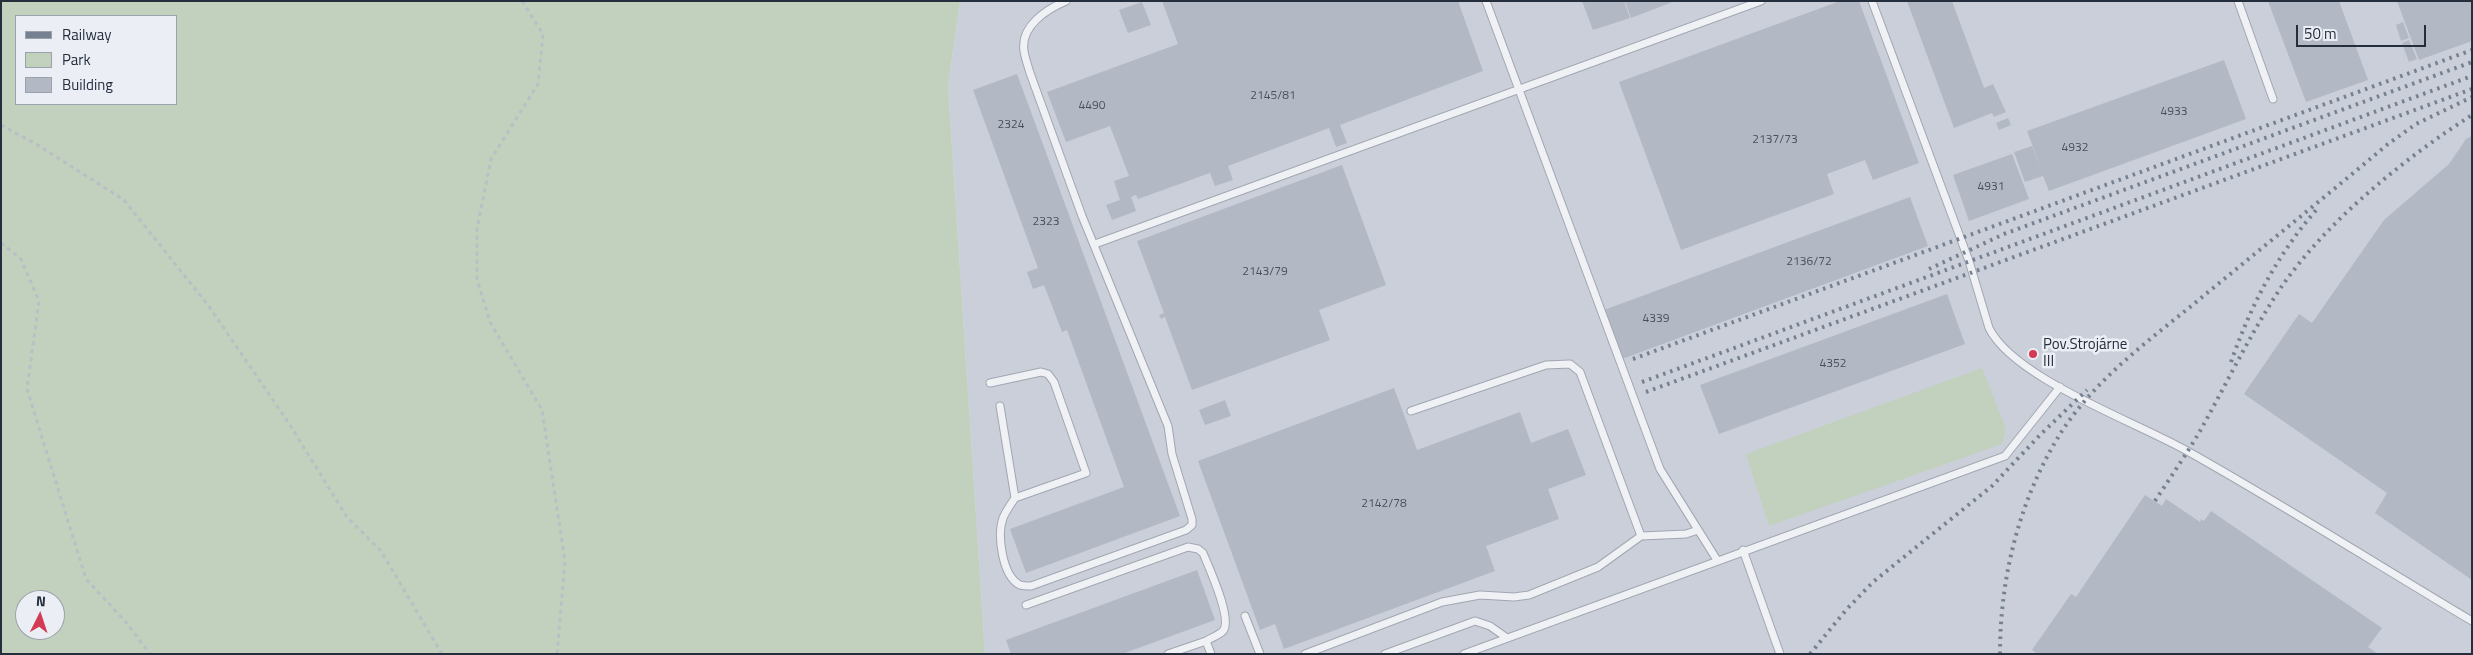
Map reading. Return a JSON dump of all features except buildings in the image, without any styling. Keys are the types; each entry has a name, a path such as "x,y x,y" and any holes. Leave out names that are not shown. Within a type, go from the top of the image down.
{"lane":[{"path":"990,383 1041,372 1048,374 1054,382 1086,473 1015,498 1002,519 1000,538 1004,562 1012,579 1021,586 1031,586 1186,530 1192,525 1192,519 1172,454 1168,426 1096,244 1082,216 1024,50 1026,34 1032,24 1045,12 1066,1"},
{"path":"1486,1 1660,469 1716,560"},
{"path":"1096,244 1761,1"},
{"path":"1872,1 1969,261 1994,338 2031,369 2060,387 2188,451 2472,621"},
{"path":"2238,1 2273,99"},
{"path":"1411,411 1546,365 1570,364 1580,372 1641,536"},
{"path":"1464,654 1743,550 2004,456 2060,387"},
{"path":"1000,406 1015,498"},
{"path":"1306,654 1442,602 1480,595 1514,597 1529,595 1598,567 1641,536 1686,534 1698,530"},
{"path":"1026,606 1188,548 1198,549 1203,553 1226,614 1226,626 1222,632 1206,641 1168,654"},
{"path":"1743,550 1780,654"},
{"path":"1245,616 1260,654"},
{"path":"1385,654 1475,621 1490,626 1507,638"},
{"path":"1206,641 1211,654"}],"path":[{"path":"522,1 543,34 538,84 491,159 476,229 477,279 490,322 542,410 565,561 557,654"},
{"path":"1,125 36,144 124,200 208,305 288,422 347,517 381,551 442,654"},
{"path":"1,243 21,259 39,301 27,390 86,579 125,621 150,654"}],"shaded area":[{"path":"960,1 2472,1 2472,654 985,654 948,86"}],"green space":[{"path":"1,1 960,1 948,86 985,654 1,654"},
{"path":"1982,368 2006,429 2002,444 1769,526 1746,454"}],"railway":[{"path":"1633,359 2472,50"},
{"path":"1929,269 2004,234 2472,62"},
{"path":"1642,382 2472,76"},
{"path":"1646,392 2472,89"},
{"path":"2000,654 2004,596 2015,538 2024,510 2047,456 2062,431 2091,394 2141,346 2388,144 2416,124 2472,97"},
{"path":"2155,501 2200,431 2271,303 2301,261 2322,237 2369,192 2446,132 2472,115"},
{"path":"2231,362 2247,321 2266,281 2290,244 2317,209"},
{"path":"1810,654 1846,610 1873,582 1992,486 2040,435 2087,390"}],"place":[{"name":"Pov.Strojárne III","path":"2033,354"}]}
